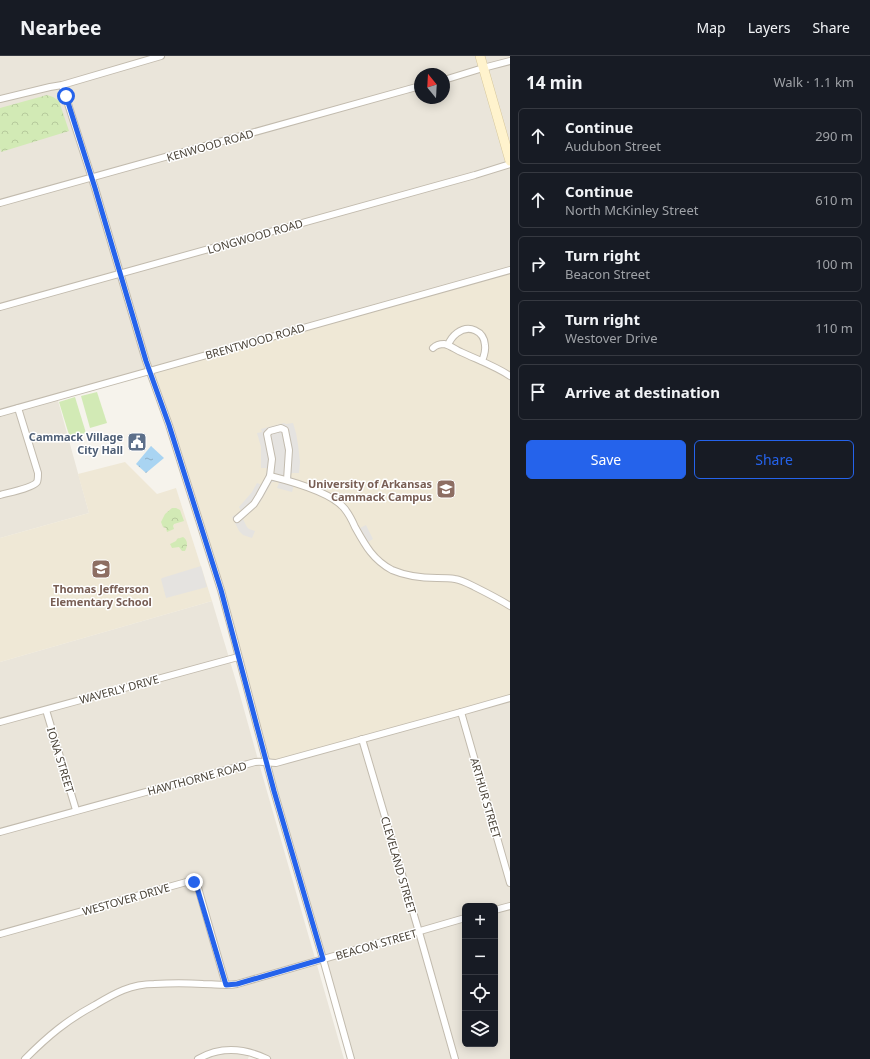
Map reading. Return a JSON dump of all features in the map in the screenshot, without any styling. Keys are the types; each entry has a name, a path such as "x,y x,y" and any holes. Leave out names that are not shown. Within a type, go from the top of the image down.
{"street":[{"path":"0,99 62,85 161,56"},
{"path":"480,56 510,161"},
{"path":"450,78 510,61"},
{"path":"62,85 150,371 169,425 221,590 274,791 351,1059"},
{"name":"KENWOOD ROAD","path":"0,203 414,88"},
{"name":"LONGWOOD ROAD","path":"0,308 510,164"},
{"name":"BRENTWOOD ROAD","path":"0,413 510,270"},
{"path":"448,345 453,336 460,331 468,329 476,331 482,336 485,344 485,351 482,360"},
{"path":"433,348 440,344 448,345 465,354 482,360 510,376"},
{"path":"0,495 30,487 37,482 38,473 18,408"},
{"path":"237,519 254,504 270,476 272,459 267,434 270,431 281,428 285,430 289,446 290,458 287,480"},
{"path":"270,476 303,485 340,503 348,512 373,555 383,564 392,569 400,573 414,576 455,579 464,582 510,606"},
{"name":"WAVERLY DRIVE","path":"0,722 238,657"},
{"name":"HAWTHORNE ROAD","path":"0,832 255,762 266,761 276,763 510,698"},
{"name":"IONA STREET","path":"46,710 76,810"},
{"name":"ARTHUR STREET","path":"461,712 510,883"},
{"name":"CLEVELAND STREET","path":"362,740 455,1059"},
{"name":"WESTOVER DRIVE","path":"0,934 190,881 196,884 226,985"},
{"path":"498,909 510,906"},
{"name":"BEACON STREET","path":"25,1059 59,1027 77,1014 124,989 133,986 184,983 226,985 237,984 462,919"},
{"path":"198,1059 211,1053 242,1050 267,1059"},
{"path":"248,1059 250,1052"}],"shaded area":[{"path":"0,56 510,56 510,270 57,397 89,513 0,538"},
{"path":"510,270 510,698 276,763 266,761 232,631 149,371"},
{"path":"284,423 293,423 296,433 300,462 299,473 292,473 290,475 292,478 296,479 292,492 277,488 279,483 272,482 261,501 243,519 249,529 255,531 252,538 243,535 239,531 232,517 241,511 239,507 252,492 257,483 262,485 264,482 267,469 261,468 261,447 257,433 262,432 261,429"},
{"name":"Thomas Jefferson Elementary School","path":"125,462 157,494 176,488 212,601 0,662 0,538 89,513 78,474"},
{"path":"366,525 373,539 368,542 360,528"},
{"path":"201,566 207,587 166,598 162,578"},
{"path":"212,601 344,1059 269,1059 250,1053 248,1059 0,1059 0,662"},
{"path":"510,698 510,1059 351,1059 266,761"}],"green space":[{"path":"47,95 59,101 69,131 1,152 0,108"},
{"path":"97,392 107,423 90,428 81,396"},
{"path":"75,397 86,433 70,438 59,402"},
{"path":"172,508 180,510 184,521 174,524 174,529 167,532 166,528 163,527 161,522 165,514"},
{"path":"183,537 187,543 185,551 182,551 179,547 172,548 170,544"}],"water":[{"path":"151,446 164,458 146,473 136,464"}],"place":[{"name":"Cammack Village City Hall","path":"137,442"},
{"name":"University of Arkansas Cammack Campus","path":"446,489"},
{"name":"Thomas Jefferson Elementary School","path":"101,569"}],"route":[{"path":"66,96 146,361 169,425 221,590 274,791 323,959 237,984 226,985 196,884 194,882"}]}
